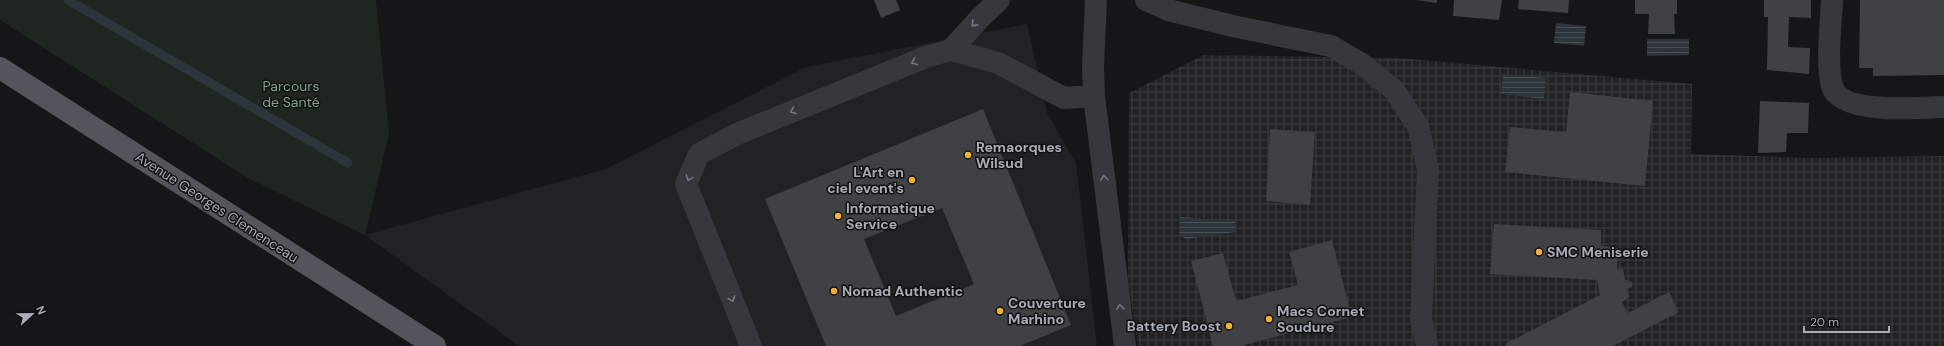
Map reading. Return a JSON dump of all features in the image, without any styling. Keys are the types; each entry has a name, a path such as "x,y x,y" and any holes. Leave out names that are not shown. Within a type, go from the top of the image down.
{"main road":[{"name":"Avenue Georges Clemenceau","path":"0,68 435,346"}],"street":[{"path":"951,50 981,17 999,0"},
{"path":"1096,0 1094,96 1125,346"},
{"path":"1146,0 1168,10 1237,27 1331,46 1362,64 1394,90 1418,126 1428,169 1422,318 1427,346"},
{"path":"1832,0 1830,67 1832,88 1846,101 1884,109 1944,107"},
{"path":"751,346 686,184 699,154 752,128 926,57 951,50 998,63 1064,98 1094,96"}],"shaded area":[{"path":"1556,23 1586,26 1584,46 1554,43"},
{"path":"1027,24 1047,113 1076,163 1097,346 519,346 365,235 606,169 806,67"},
{"path":"1647,39 1689,39 1689,55 1647,56"},
{"path":"1204,55 1398,58 1692,84 1691,154 1809,158 1944,156 1944,346 1138,346 1128,281 1129,93"},
{"path":"1503,74 1546,78 1544,99 1501,94"},
{"path":"1180,217 1235,221 1235,232 1186,239 1179,234"}],"green space":[{"name":"Parcours de Santé","path":"0,0 376,0 389,134 365,235 248,178 0,20"}],"building":[{"path":"874,0 896,0 900,10 881,18"},
{"path":"1416,0 1437,0 1437,3"},
{"path":"1454,0 1502,0 1499,20 1453,16"},
{"path":"1519,0 1569,0 1568,13 1518,9"},
{"path":"1635,0 1677,0 1677,14 1674,14 1675,34 1648,34 1649,14 1635,14"},
{"path":"1764,0 1811,0 1811,18 1789,17 1788,47 1810,48 1809,74 1767,70 1768,17 1764,17"},
{"path":"1860,0 1944,0 1944,75 1873,76 1873,68 1859,68"},
{"path":"1570,92 1653,101 1645,186 1505,172 1510,127 1566,132"},
{"path":"1760,101 1809,103 1808,133 1787,133 1786,152 1758,153"},
{"path":"983,109 1071,325 1020,346 826,346 765,199","holes":["942,208 974,284 896,316 864,239"]},
{"path":"1270,129 1315,132 1310,205 1266,201"},
{"path":"1494,224 1601,230 1601,246 1618,248 1617,269 1623,269 1625,280 1632,282 1632,287 1627,289 1629,297 1622,302 1628,313 1669,292 1679,312 1613,346 1506,346 1505,344 1600,295 1597,280 1490,274"},
{"path":"1332,240 1352,317 1240,346 1213,346 1191,261 1223,253 1236,301 1298,285 1289,252"}],"waterway":[{"path":"68,0 348,163"}],"place":[{"name":"Remaorques Wilsud","path":"968,155"},
{"name":"L'Art en ciel event's","path":"912,180"},
{"name":"Informatique Service","path":"838,216"},
{"name":"SMC Meniserie","path":"1539,252"},
{"name":"Nomad Authentic","path":"834,291"},
{"name":"Couverture Marhino","path":"1000,311"},
{"name":"Macs Cornet Soudure","path":"1269,319"},
{"name":"Battery Boost","path":"1229,326"}]}
